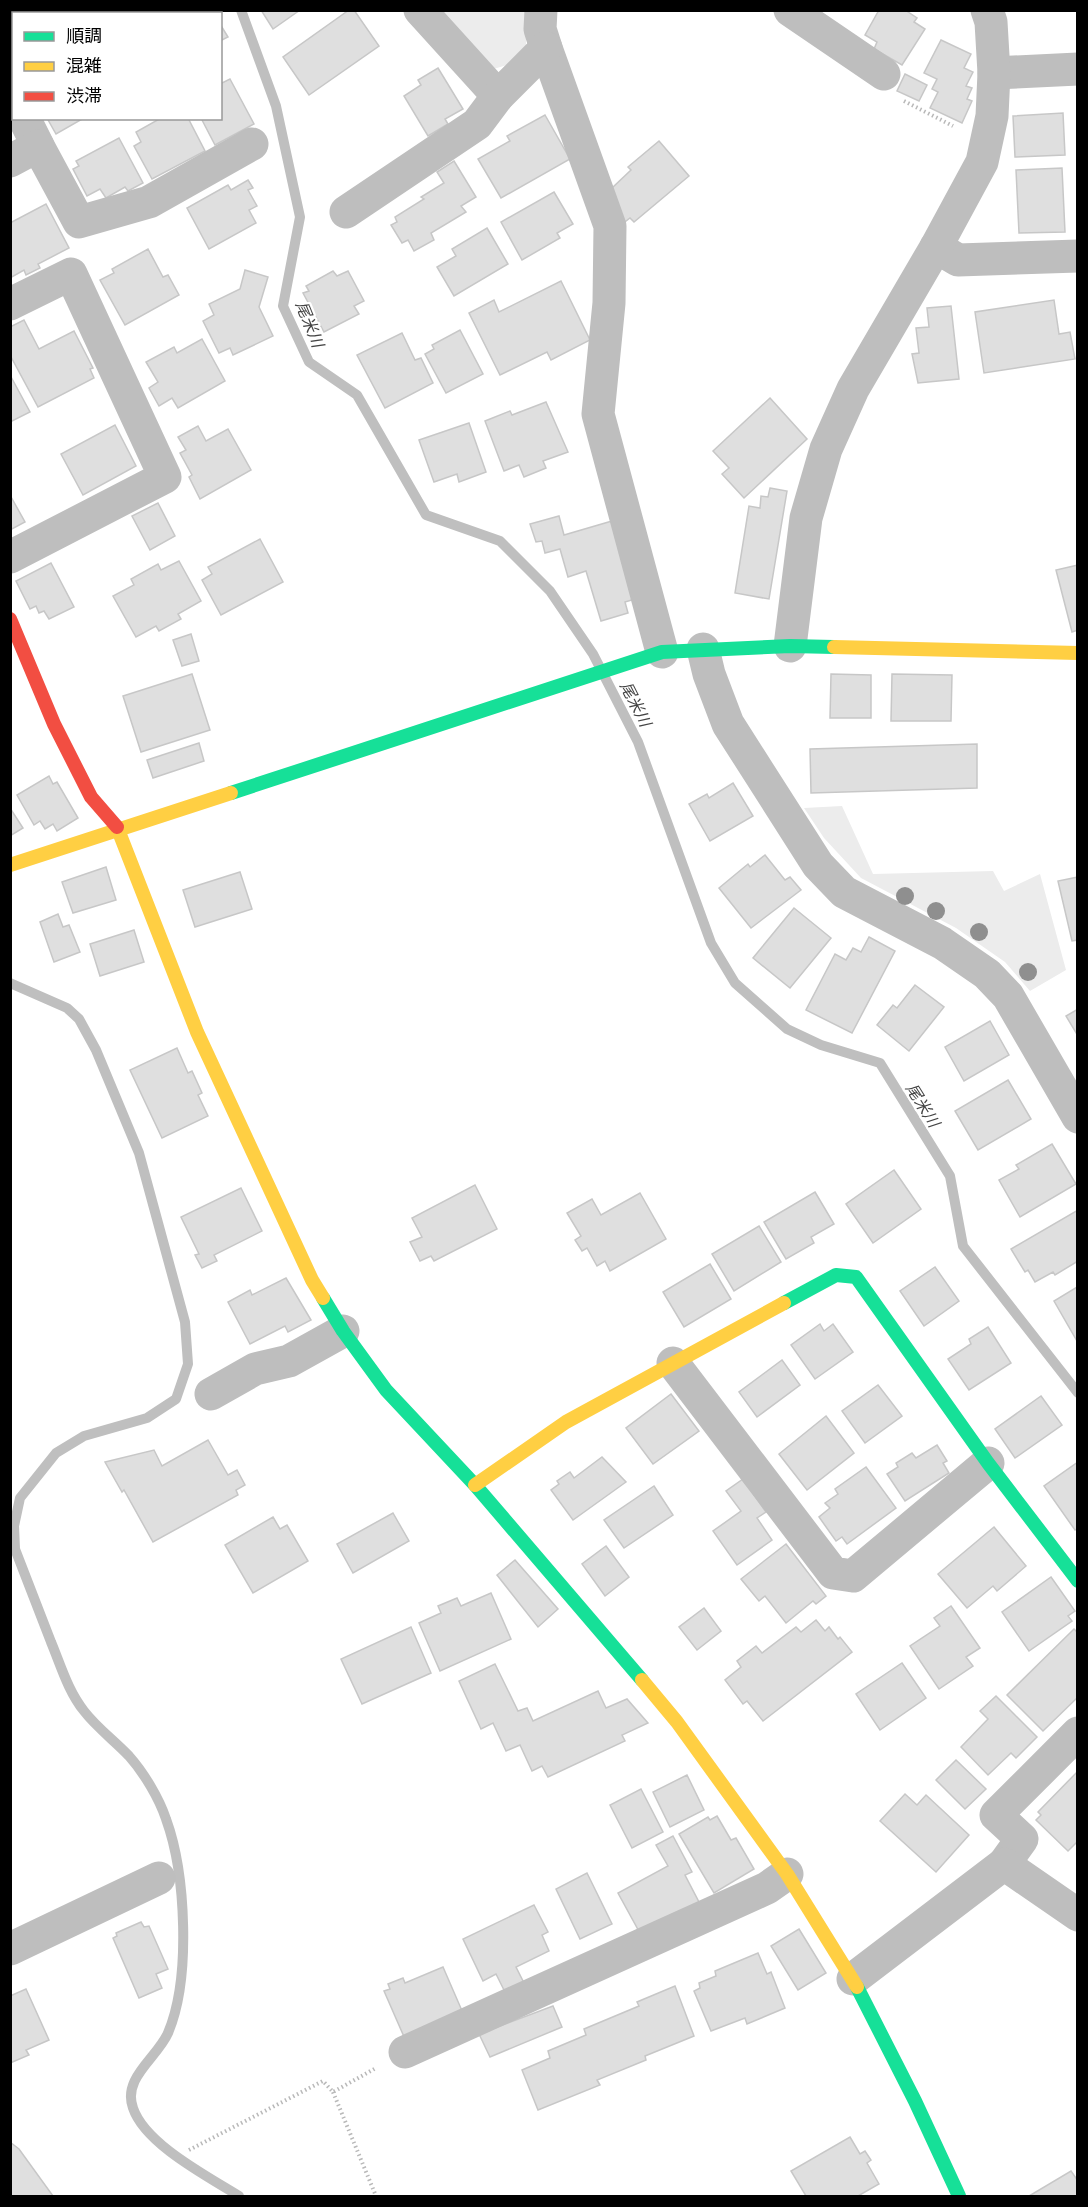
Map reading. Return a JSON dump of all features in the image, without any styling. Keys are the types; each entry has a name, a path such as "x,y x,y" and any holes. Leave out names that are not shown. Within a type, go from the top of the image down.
{"street":[{"path":"420,10 498,96"},
{"path":"541,10 540,29 546,48 610,226 609,303 598,414 662,652"},
{"path":"790,10 884,74"},
{"path":"790,646 806,518 826,449 853,389 936,247 982,162 992,116 994,73 992,22 987,10"},
{"path":"346,212 477,124 498,96 546,48"},
{"path":"994,73 1077,69"},
{"path":"24,142 78,222 149,202 252,144"},
{"path":"936,247 958,260 1077,256"},
{"path":"10,304 71,274 165,477 10,557"},
{"path":"10,619 54,724 91,796 120,830 197,1032 312,1280 343,1331 386,1390 475,1485 677,1722 787,1874 853,1978 915,2101 959,2196"},
{"path":"10,865 662,652 790,646 1077,653"},
{"path":"703,649 709,674 728,724 818,865 844,892 942,943 987,974 1008,996 1077,1117"},
{"path":"475,1485 566,1422 673,1363 836,1275 856,1277 988,1463 1077,1581"},
{"path":"210,1394 255,1369 289,1361 343,1331"},
{"path":"673,1363 833,1573 853,1576 988,1463"},
{"path":"853,1978 1004,1864 1022,1839 996,1815 1077,1733"},
{"path":"1004,1864 1077,1915"},
{"path":"405,2052 767,1888 787,1874"},
{"path":"10,1949 159,1878"}],"path":[{"path":"884,74 894,96 986,143"},
{"path":"333,2092 405,2052"},
{"path":"189,2150 323,2081 333,2092 376,2196"}],"shaded area":[{"path":"438,11 526,11 526,46 507,65 490,70"},
{"path":"842,806 873,874 993,871 1004,891 1040,874 1066,970 1030,991 1005,962 956,928 861,878 824,838 804,808"}],"building":[{"path":"10,10 44,10 44,12 12,12 12,36 10,37"},
{"path":"213,10 214,12 194,12"},
{"path":"261,10 300,10 273,29"},
{"path":"349,10 354,10 379,46 309,95 283,57"},
{"path":"879,10 905,10 917,18 914,22 925,29 902,65 874,49 877,42 865,35"},
{"path":"222,27 228,37 222,40"},
{"path":"941,40 971,54 964,68 973,72 966,86 972,88 967,99 972,101 962,123 930,108 938,92 932,89 937,79 924,73"},
{"path":"438,68 463,109 445,119 448,124 428,136 404,96 421,85 418,80"},
{"path":"905,74 927,85 919,101 897,91"},
{"path":"230,79 254,124 215,145 202,120 222,120 222,83"},
{"path":"1063,113 1065,155 1015,157 1013,116"},
{"path":"545,115 570,159 501,198 478,159 510,141 507,136"},
{"path":"48,120 80,120 56,134"},
{"path":"157,120 189,120 205,151 152,179 134,146 141,142 136,132"},
{"path":"119,138 143,183 128,191 125,187 106,198 100,189 87,196 73,169 79,166 76,161"},
{"path":"659,141 689,176 634,222 630,218 621,225 612,188 631,170 628,167"},
{"path":"454,161 476,197 461,206 466,212 431,233 434,240 414,251 408,240 402,243 391,225 397,222 395,217 444,183 437,172"},
{"path":"1062,168 1065,232 1019,233 1016,170"},
{"path":"248,180 253,188 248,190 257,206 249,210 256,223 209,249 187,208 228,185 231,190"},
{"path":"554,192 573,224 557,233 560,238 522,260 501,222"},
{"path":"46,204 69,248 38,264 40,268 26,275 24,270 10,278 10,223"},
{"path":"487,228 508,264 454,296 437,267 456,256 452,249"},
{"path":"148,249 163,277 168,275 179,295 125,325 100,280 114,273 112,269"},
{"path":"245,270 268,277 259,307 273,336 233,355 230,348 219,353 203,321 214,315 209,304 240,289"},
{"path":"333,271 337,276 348,271 364,301 354,306 359,314 324,332 303,293 309,291 306,286"},
{"path":"561,281 590,340 551,360 547,352 500,375 469,313 494,300 499,312"},
{"path":"1054,300 1059,334 1070,332 1075,359 984,373 975,312"},
{"path":"951,306 959,379 918,383 912,354 919,353 916,328 929,327 927,308"},
{"path":"24,320 39,349 74,331 93,368 90,369 94,378 38,407 10,355 10,327"},
{"path":"460,330 483,374 446,393 425,354 434,349 432,345"},
{"path":"402,333 415,360 421,358 433,383 385,408 357,355"},
{"path":"202,339 225,381 178,408 172,398 159,406 149,388 158,382 146,362 174,347 177,353"},
{"path":"10,375 30,412 10,422"},
{"path":"770,398 807,439 744,498 722,474 729,468 713,451"},
{"path":"546,402 568,452 543,461 546,468 524,477 519,465 504,471 485,421 510,411 512,415"},
{"path":"469,423 486,472 459,482 457,474 434,482 419,440"},
{"path":"115,425 136,466 83,495 61,454"},
{"path":"198,426 206,441 228,429 251,470 200,499 189,477 192,475 180,453 186,450 178,437"},
{"path":"770,488 787,491 769,599 735,593 749,506 760,508 761,496 768,497"},
{"path":"10,495 25,522 10,530"},
{"path":"158,503 175,536 150,550 132,516"},
{"path":"559,516 564,535 612,521 635,599 625,602 628,613 601,621 586,571 568,577 560,549 545,553 542,541 536,542 530,524"},
{"path":"260,539 283,582 221,615 202,580 212,574 208,567"},
{"path":"179,561 201,601 178,614 181,619 159,631 156,626 136,637 113,596 134,585 131,579 158,564 161,570"},
{"path":"51,563 74,607 49,619 44,611 39,613 36,606 30,609 16,581"},
{"path":"1078,565 1078,630 1072,632 1056,570"},
{"path":"191,634 199,661 182,666 173,640"},
{"path":"192,674 210,730 141,752 123,696"},
{"path":"831,674 871,675 871,718 830,718"},
{"path":"892,674 952,675 951,721 891,721"},
{"path":"199,743 204,761 153,778 147,760"},
{"path":"977,744 977,788 811,793 810,749"},
{"path":"49,776 53,784 57,782 78,818 57,831 53,824 45,829 40,821 34,825 17,795"},
{"path":"733,783 753,816 710,841 689,804 707,794 709,798"},
{"path":"10,808 23,828 10,836"},
{"path":"765,855 785,880 790,877 801,890 751,928 719,888 748,864 750,867"},
{"path":"106,867 116,900 73,913 62,882"},
{"path":"240,872 252,909 195,927 183,890"},
{"path":"1078,877 1078,940 1072,941 1058,881"},
{"path":"794,908 831,938 790,988 753,958"},
{"path":"58,914 63,927 69,925 80,952 54,962 40,922"},
{"path":"134,930 144,962 100,976 90,944"},
{"path":"869,937 895,951 852,1033 806,1010 835,954 846,960 853,948 861,952"},
{"path":"915,985 944,1007 909,1051 877,1025 893,1005 897,1008"},
{"path":"1078,1009 1078,1036 1066,1016"},
{"path":"990,1021 1009,1055 964,1081 945,1047"},
{"path":"177,1048 188,1073 192,1071 202,1093 198,1095 208,1116 162,1138 130,1070"},
{"path":"1008,1080 1031,1119 978,1150 955,1111"},
{"path":"1052,1144 1076,1184 1020,1217 999,1180 1019,1169 1016,1165"},
{"path":"894,1170 921,1209 873,1243 846,1204"},
{"path":"475,1185 497,1229 434,1261 431,1256 420,1261 410,1242 422,1237 412,1218"},
{"path":"241,1188 262,1231 214,1255 217,1261 202,1268 195,1255 199,1254 181,1217"},
{"path":"815,1192 834,1224 811,1237 814,1243 786,1259 764,1222"},
{"path":"640,1193 666,1239 610,1271 605,1261 597,1266 587,1248 582,1251 575,1240 581,1236 567,1213 592,1199 601,1215"},
{"path":"1078,1210 1078,1261 1055,1275 1053,1272 1035,1282 1028,1270 1025,1272 1011,1249"},
{"path":"759,1226 781,1262 734,1291 712,1254"},
{"path":"710,1264 731,1299 684,1327 663,1292"},
{"path":"935,1267 959,1301 924,1326 900,1291"},
{"path":"286,1278 311,1320 288,1332 285,1326 250,1344 228,1302 250,1290 252,1295"},
{"path":"1077,1287 1078,1340 1077,1341 1054,1301"},
{"path":"820,1324 824,1331 833,1324 853,1352 815,1379 791,1345"},
{"path":"988,1327 1011,1363 969,1390 948,1359 971,1344 969,1339"},
{"path":"782,1360 800,1385 757,1417 739,1392"},
{"path":"878,1385 902,1416 865,1443 842,1411"},
{"path":"671,1394 699,1431 653,1464 626,1428"},
{"path":"1041,1396 1062,1425 1015,1458 995,1429"},
{"path":"826,1416 854,1453 807,1490 779,1454"},
{"path":"208,1440 228,1475 237,1470 245,1485 236,1490 238,1495 153,1542 124,1490 122,1492 105,1462 154,1450 162,1466"},
{"path":"937,1445 947,1461 943,1463 949,1473 905,1501 887,1474 898,1467 896,1463 912,1453 916,1458"},
{"path":"602,1457 626,1482 573,1520 551,1490 559,1484 557,1481 570,1472 574,1478"},
{"path":"1078,1462 1078,1528 1075,1530 1044,1486"},
{"path":"866,1467 896,1508 847,1544 842,1537 836,1541 819,1517 830,1508 825,1503 838,1494 835,1489"},
{"path":"743,1479 766,1512 757,1518 772,1540 737,1565 713,1531 741,1511 726,1491"},
{"path":"654,1486 673,1515 624,1548 604,1520"},
{"path":"393,1513 409,1541 353,1573 337,1544"},
{"path":"273,1517 280,1529 287,1525 308,1561 253,1593 225,1545"},
{"path":"994,1527 1026,1566 997,1591 993,1586 967,1608 938,1574"},
{"path":"786,1544 826,1596 816,1604 813,1601 786,1623 765,1596 759,1601 741,1579"},
{"path":"606,1546 629,1577 605,1596 582,1564"},
{"path":"515,1560 558,1609 538,1627 497,1575"},
{"path":"1051,1577 1075,1611 1068,1616 1072,1621 1029,1651 1002,1612"},
{"path":"491,1593 511,1639 440,1671 419,1623 441,1613 438,1606 457,1598 461,1606"},
{"path":"951,1606 980,1648 966,1657 973,1666 939,1689 910,1646 940,1626 934,1618"},
{"path":"704,1608 721,1631 697,1650 679,1627"},
{"path":"816,1620 825,1631 829,1627 852,1652 763,1721 747,1701 743,1704 725,1680 741,1667 737,1661 756,1646 762,1653 796,1627 801,1632"},
{"path":"411,1627 431,1673 362,1704 341,1659"},
{"path":"1074,1629 1078,1633 1078,1697 1043,1731 1007,1695"},
{"path":"902,1663 926,1698 880,1730 856,1694"},
{"path":"495,1664 518,1711 527,1708 533,1721 598,1691 606,1708 627,1699 648,1723 622,1735 625,1741 548,1777 542,1766 532,1771 520,1745 506,1751 493,1723 481,1729 459,1681"},
{"path":"996,1696 1037,1737 1016,1758 1011,1753 988,1775 961,1747 988,1719 980,1711"},
{"path":"956,1760 986,1789 965,1809 936,1780"},
{"path":"1078,1771 1078,1841 1068,1851 1036,1820 1041,1815 1038,1812"},
{"path":"687,1775 704,1810 670,1827 653,1792"},
{"path":"641,1789 663,1832 632,1848 610,1805"},
{"path":"905,1794 917,1805 926,1795 969,1835 936,1872 880,1821"},
{"path":"717,1816 731,1840 736,1838 754,1869 714,1893 679,1834 708,1817 710,1820"},
{"path":"673,1836 692,1872 685,1875 700,1904 641,1935 618,1893 668,1866 656,1845"},
{"path":"587,1873 612,1924 580,1939 556,1889"},
{"path":"534,1905 548,1932 542,1935 549,1951 516,1967 525,1985 506,1994 496,1974 483,1981 463,1939"},
{"path":"141,1922 144,1927 149,1926 168,1969 156,1974 162,1988 139,1998 113,1938 117,1936 116,1933"},
{"path":"799,1929 826,1973 798,1990 771,1946"},
{"path":"758,1953 767,1974 771,1972 785,2008 747,2024 745,2018 711,2031 694,1991 700,1988 699,1983 716,1976 715,1971"},
{"path":"443,1967 463,2013 405,2039 384,1991 390,1989 388,1984 403,1978 405,1983"},
{"path":"675,1986 694,2036 645,2056 646,2060 597,2080 600,2085 538,2110 522,2070 550,2058 548,2051 586,2035 584,2029 639,2006 637,2002"},
{"path":"26,1989 49,2040 26,2050 29,2055 10,2063 10,1996"},
{"path":"553,2006 562,2027 490,2057 479,2034"},
{"path":"850,2137 860,2154 865,2151 871,2160 867,2163 879,2184 858,2196 806,2196 791,2171"},
{"path":"10,2142 19,2149 53,2196 10,2196"},
{"path":"1071,2171 1078,2181 1078,2196 1029,2196"}],"waterway":[{"name":"尾米川","path":"241,10 276,106 300,217 283,306 309,362 357,395 426,515 500,541 550,591 593,654 638,742 711,943 735,983 787,1029 821,1045 880,1063 950,1176 963,1246 1078,1393"},
{"path":"10,983 67,1008 79,1019 96,1050 139,1153 185,1322 188,1364 176,1399 147,1418 84,1436 56,1453 20,1498 14,1526 15,1549 62,1669 78,1703 100,1729 129,1756 145,1778 163,1811 173,1842 178,1868 183,1926 180,1985 168,2033 132,2087 133,2108 150,2134 163,2146 239,2196"}],"traffic: fast":[{"path":"231,793 662,652 790,646 834,647"},
{"path":"784,1303 836,1275 856,1277 988,1463 1078,1581"},
{"path":"323,1298 343,1331 386,1390 475,1485 642,1680"},
{"path":"857,1987 915,2101 959,2196"}],"traffic: slow":[{"path":"834,647 1078,653"},
{"path":"10,865 231,793"},
{"path":"117,827 197,1032 312,1280 323,1298"},
{"path":"475,1485 566,1422 784,1303"},
{"path":"642,1680 677,1722 787,1874 857,1987"}],"traffic: jam":[{"path":"10,619 54,724 91,797 117,827"}]}
